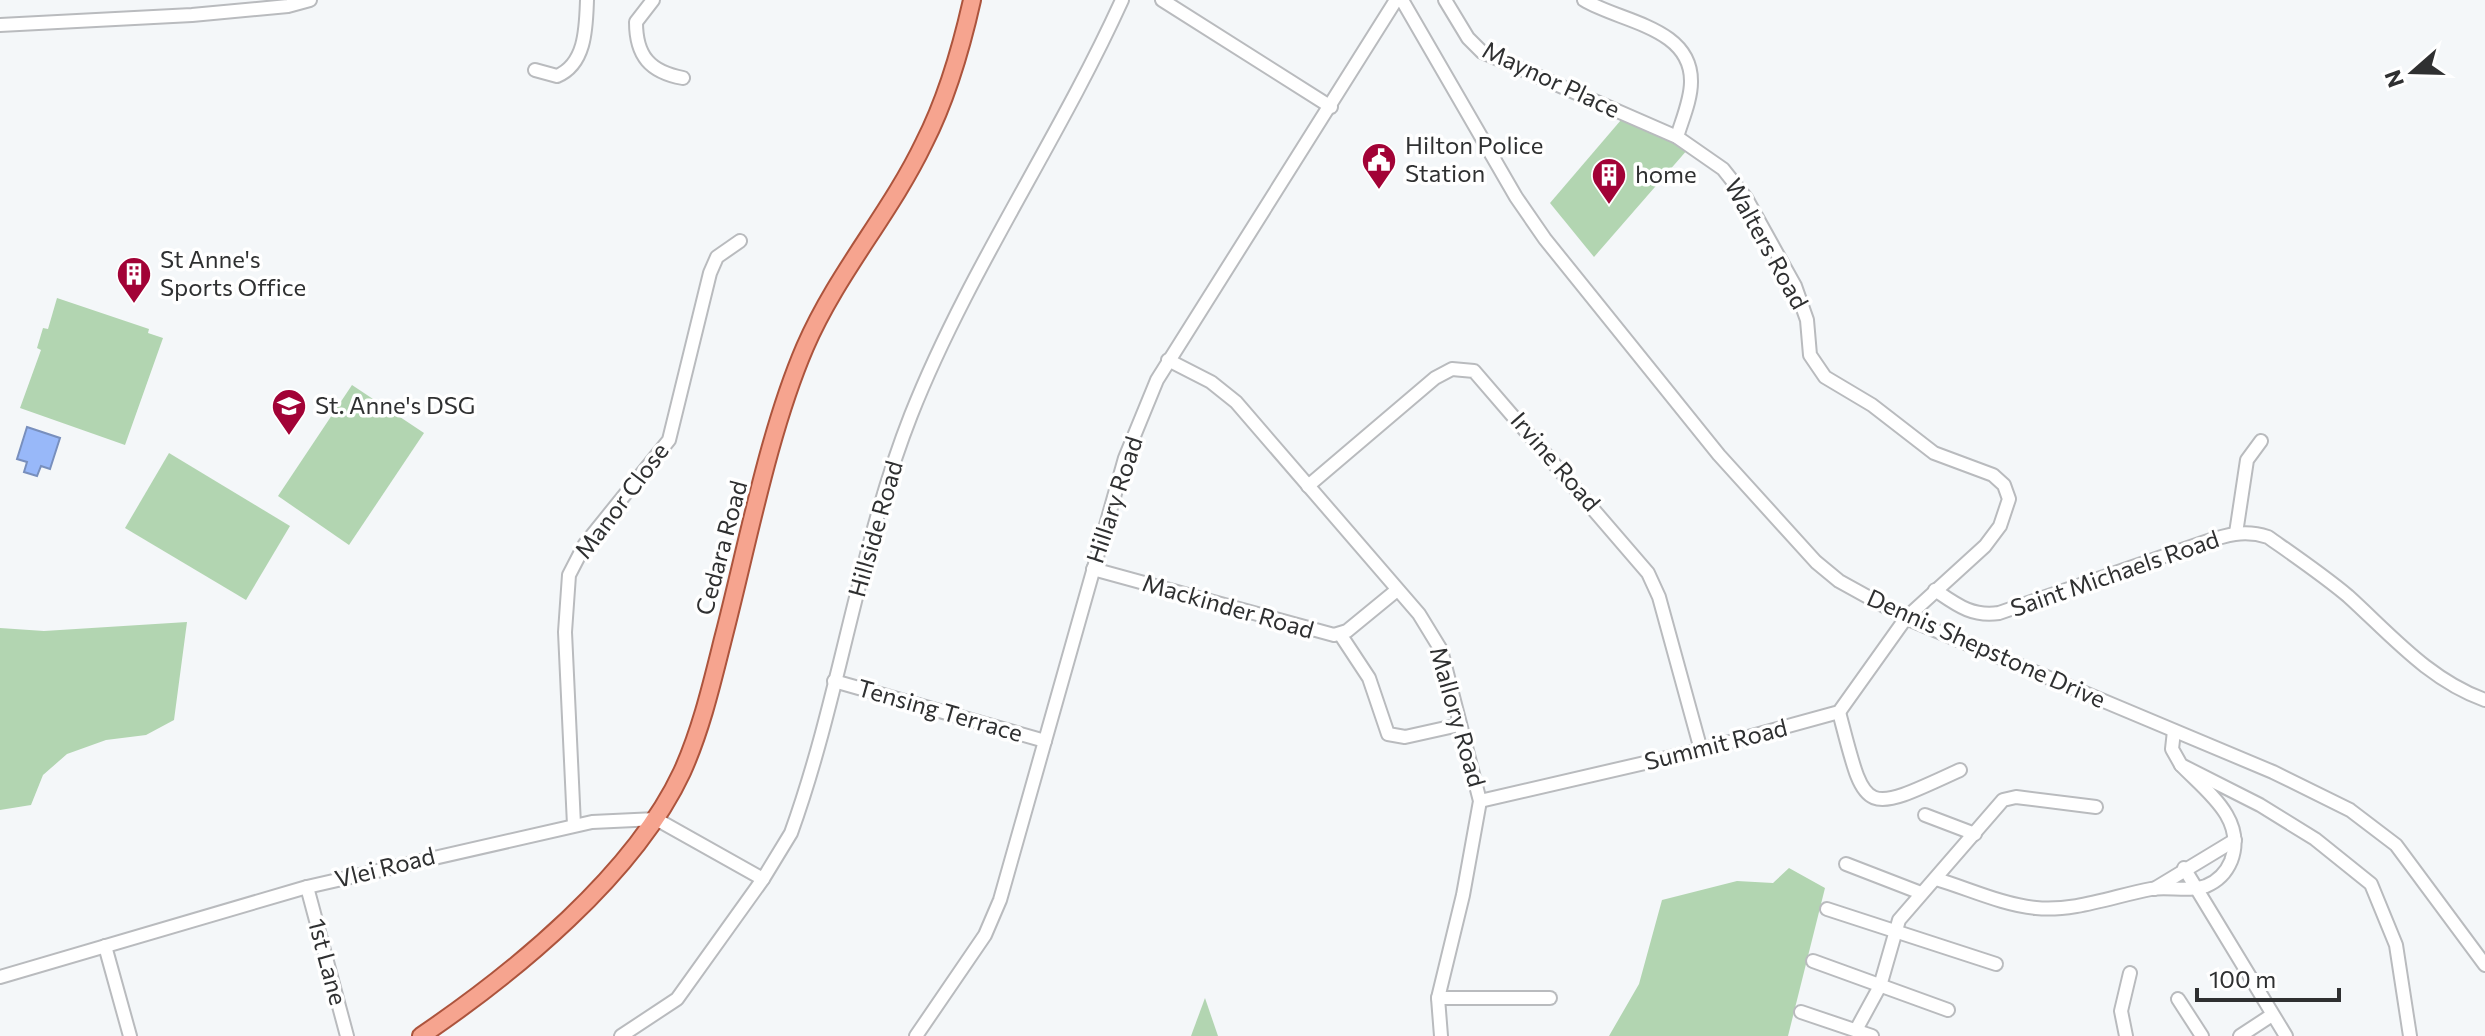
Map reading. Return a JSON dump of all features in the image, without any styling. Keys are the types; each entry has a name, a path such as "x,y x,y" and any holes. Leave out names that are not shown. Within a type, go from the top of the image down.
{"main road":[{"name":"Cedara Road","path":"421,1036 482,992 614,873 672,793 698,732 799,362 845,268 924,144 953,73 972,0"}],"street":[{"path":"0,25 192,15 288,6 310,0"},
{"path":"535,70 557,76 575,62 582,48 587,0"},
{"path":"653,0 636,22 641,55 663,74 683,78"},
{"name":"Hillside Road","path":"621,1036 677,999 785,845 799,810 895,462 924,385 1091,69 1122,0"},
{"path":"1162,0 1331,107"},
{"name":"Hillary Road","path":"916,1036 994,918 1125,458 1168,360 1399,0"},
{"name":"Dennis Shepstone Drive","path":"1399,0 1516,197 1545,239 1709,443 1816,562 1839,581 1906,618 2301,785 2377,828 2415,868 2485,965"},
{"name":"Maynor Place","path":"1445,0 1468,38 1482,52 1677,137"},
{"path":"1584,0 1654,30 1680,51 1687,62 1691,85 1677,137"},
{"name":"Walters Road","path":"1677,137 1723,169 1746,198 1795,286 1807,320 1810,355 1825,377 1872,405 1924,447 1945,459 1993,475 2008,491 2007,509 2000,526 1985,546 1906,618"},
{"name":"Manor Close","path":"574,825 565,632 569,575 585,544 669,440 710,273 717,257 740,241"},
{"name":"Mallory Road","path":"1168,360 1225,391 1430,628 1441,650 1480,801 1463,895 1438,998 1441,1036"},
{"name":"Irvine Road","path":"1308,486 1435,378 1452,369 1474,371 1648,573 1659,597 1701,750"},
{"path":"2236,533 2247,460 2261,441"},
{"name":"Saint Michaels Road","path":"1935,590 1964,610 1978,614 1999,613 2236,533 2255,532 2268,537 2346,595 2428,670 2453,688 2485,700"},
{"name":"Mackinder Road","path":"1093,569 1313,631 1340,634 1397,590"},
{"path":"1906,618 1839,712 1857,779 1861,790 1872,798 1888,800 1960,770"},
{"path":"1340,634 1369,678 1388,734 1405,737 1459,725"},
{"name":"Tensing Terrace","path":"834,681 1045,741"},
{"name":"Summit Road","path":"1480,801 1701,750 1839,712"},
{"path":"1936,879 2035,908 2056,908 2154,889 2195,887 2218,880 2231,859 2235,840 2228,814 2173,754 2174,731"},
{"path":"2181,765 2260,805 2315,839 2371,884 2396,945 2410,1036"},
{"path":"1850,1031 1880,986 1899,920 2009,797 2096,807"},
{"path":"1925,815 1975,834"},
{"path":"656,819 763,879"},
{"name":"Vlei Road","path":"0,977 307,887 574,825 606,820 656,819"},
{"path":"2154,889 2184,868 2235,840"},
{"path":"1846,864 1921,893"},
{"path":"2184,868 2286,1036"},
{"name":"1st Lane","path":"307,887 347,1036"},
{"path":"1827,909 1895,934 1996,964"},
{"path":"105,946 130,1036"},
{"path":"1813,961 1948,1010"},
{"path":"2126,1036 2121,1011 2130,973"},
{"path":"1438,998 1550,998"},
{"path":"2178,999 2202,1036"},
{"path":"1801,1012 1872,1036"},
{"path":"2240,1036 2272,1015"}],"green space":[{"path":"1621,120 1688,149 1594,257 1550,203"},
{"path":"57,298 149,329 148,333 163,338 125,445 20,408 41,350 37,348 43,328 48,329"},
{"path":"352,385 424,433 349,545 278,496"},
{"path":"169,453 290,526 246,600 125,528"},
{"path":"187,622 174,720 146,735 106,740 67,754 43,775 31,805 0,810 0,628 44,631"},
{"path":"1789,868 1825,888 1788,1036 1609,1036 1639,984 1662,900 1737,881 1773,883"},
{"path":"1205,998 1218,1036 1191,1036"}],"water":[{"path":"27,427 60,438 50,469 41,466 37,476 24,472 27,462 17,459"}],"place":[{"name":"Hilton Police Station","path":"1379,191"},
{"name":"home","path":"1609,206"},
{"name":"St Anne's Sports Office","path":"134,305"},
{"name":"St. Anne's DSG","path":"289,437"}]}
